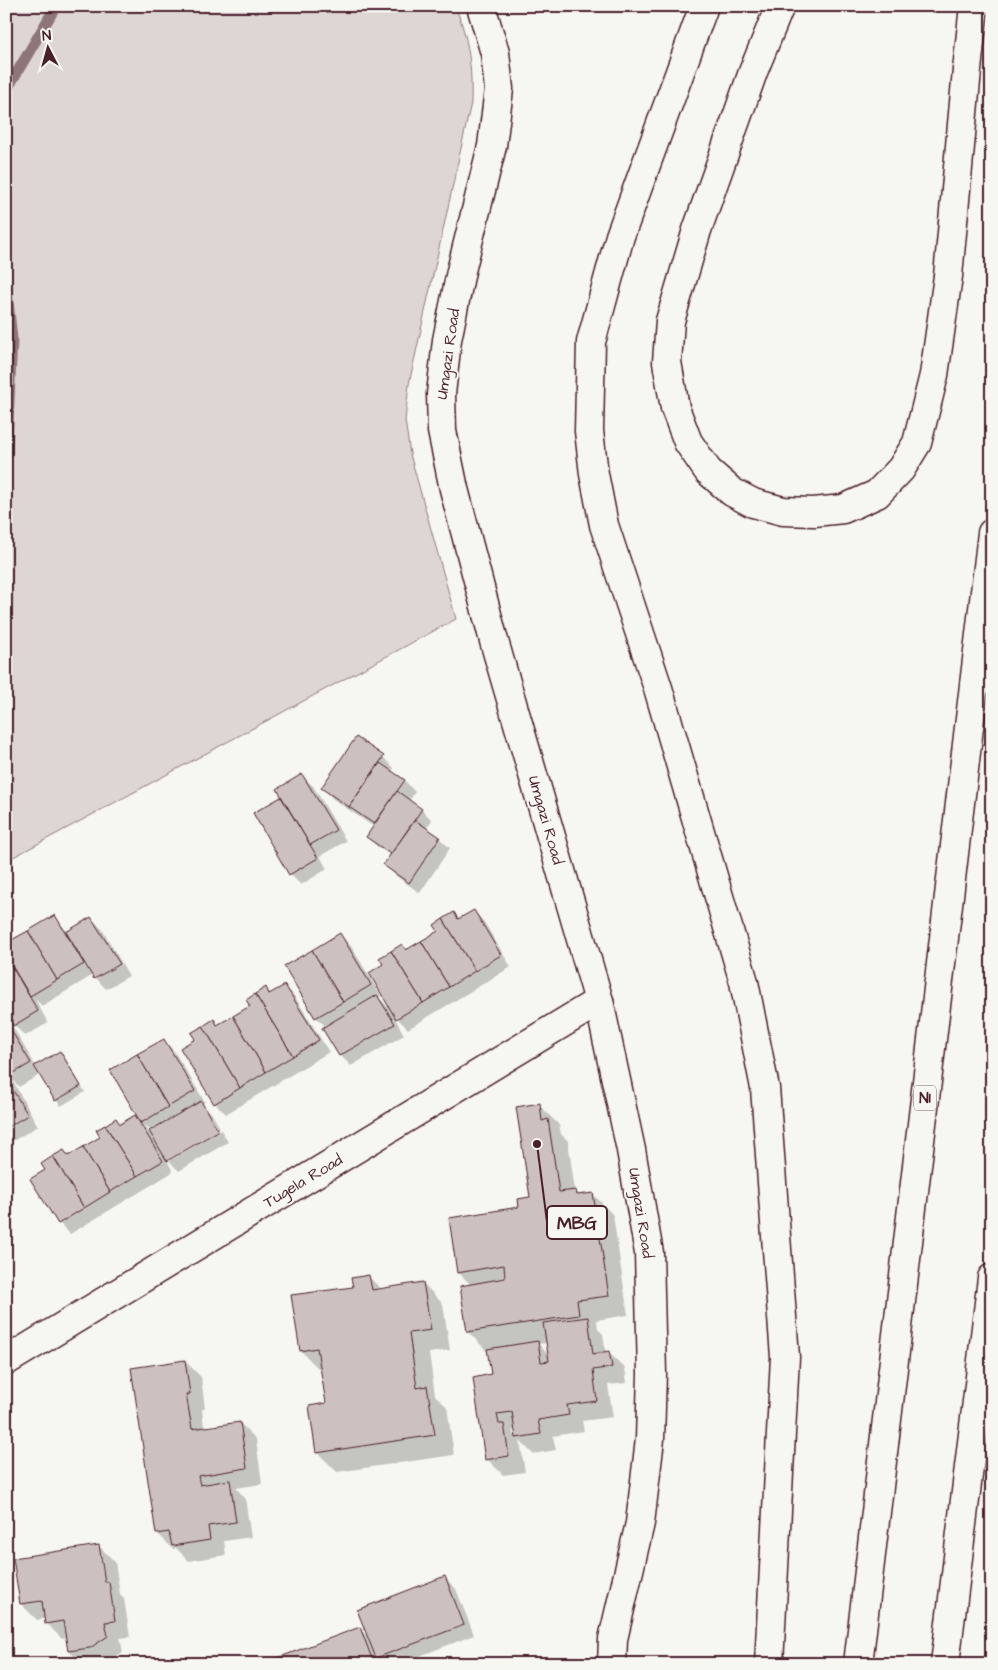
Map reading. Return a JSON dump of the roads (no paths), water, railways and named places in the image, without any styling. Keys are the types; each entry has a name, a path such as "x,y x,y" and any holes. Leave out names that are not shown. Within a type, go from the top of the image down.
{"main road":[{"name":"Umgazi Road","path":"481,6 495,53 499,89 492,146 461,271 448,340 441,394 442,431 454,489 494,641 599,1001 631,1150 648,1252 652,1374 650,1438 640,1523 613,1652 602,1664"},
{"path":"704,6 620,236 591,342 589,431 594,474 604,525 658,688 744,982 765,1088 785,1357 769,1664"},
{"path":"780,6 753,72 697,230 670,321 667,362 675,408 688,442 708,471 732,492 753,503 783,511 814,512 842,509 877,494 901,468 917,443 934,375 948,276 974,6"},
{"name":"N1","path":"858,1664 992,533"},
{"name":"Tugela Road","path":"6,1361 599,1001"},
{"path":"945,1664 992,1278"}],"waterway":[{"path":"6,91 56,6"},
{"path":"6,282 12,339 6,462"}],"place":[{"name":"MBG","path":"537,1144"}]}
